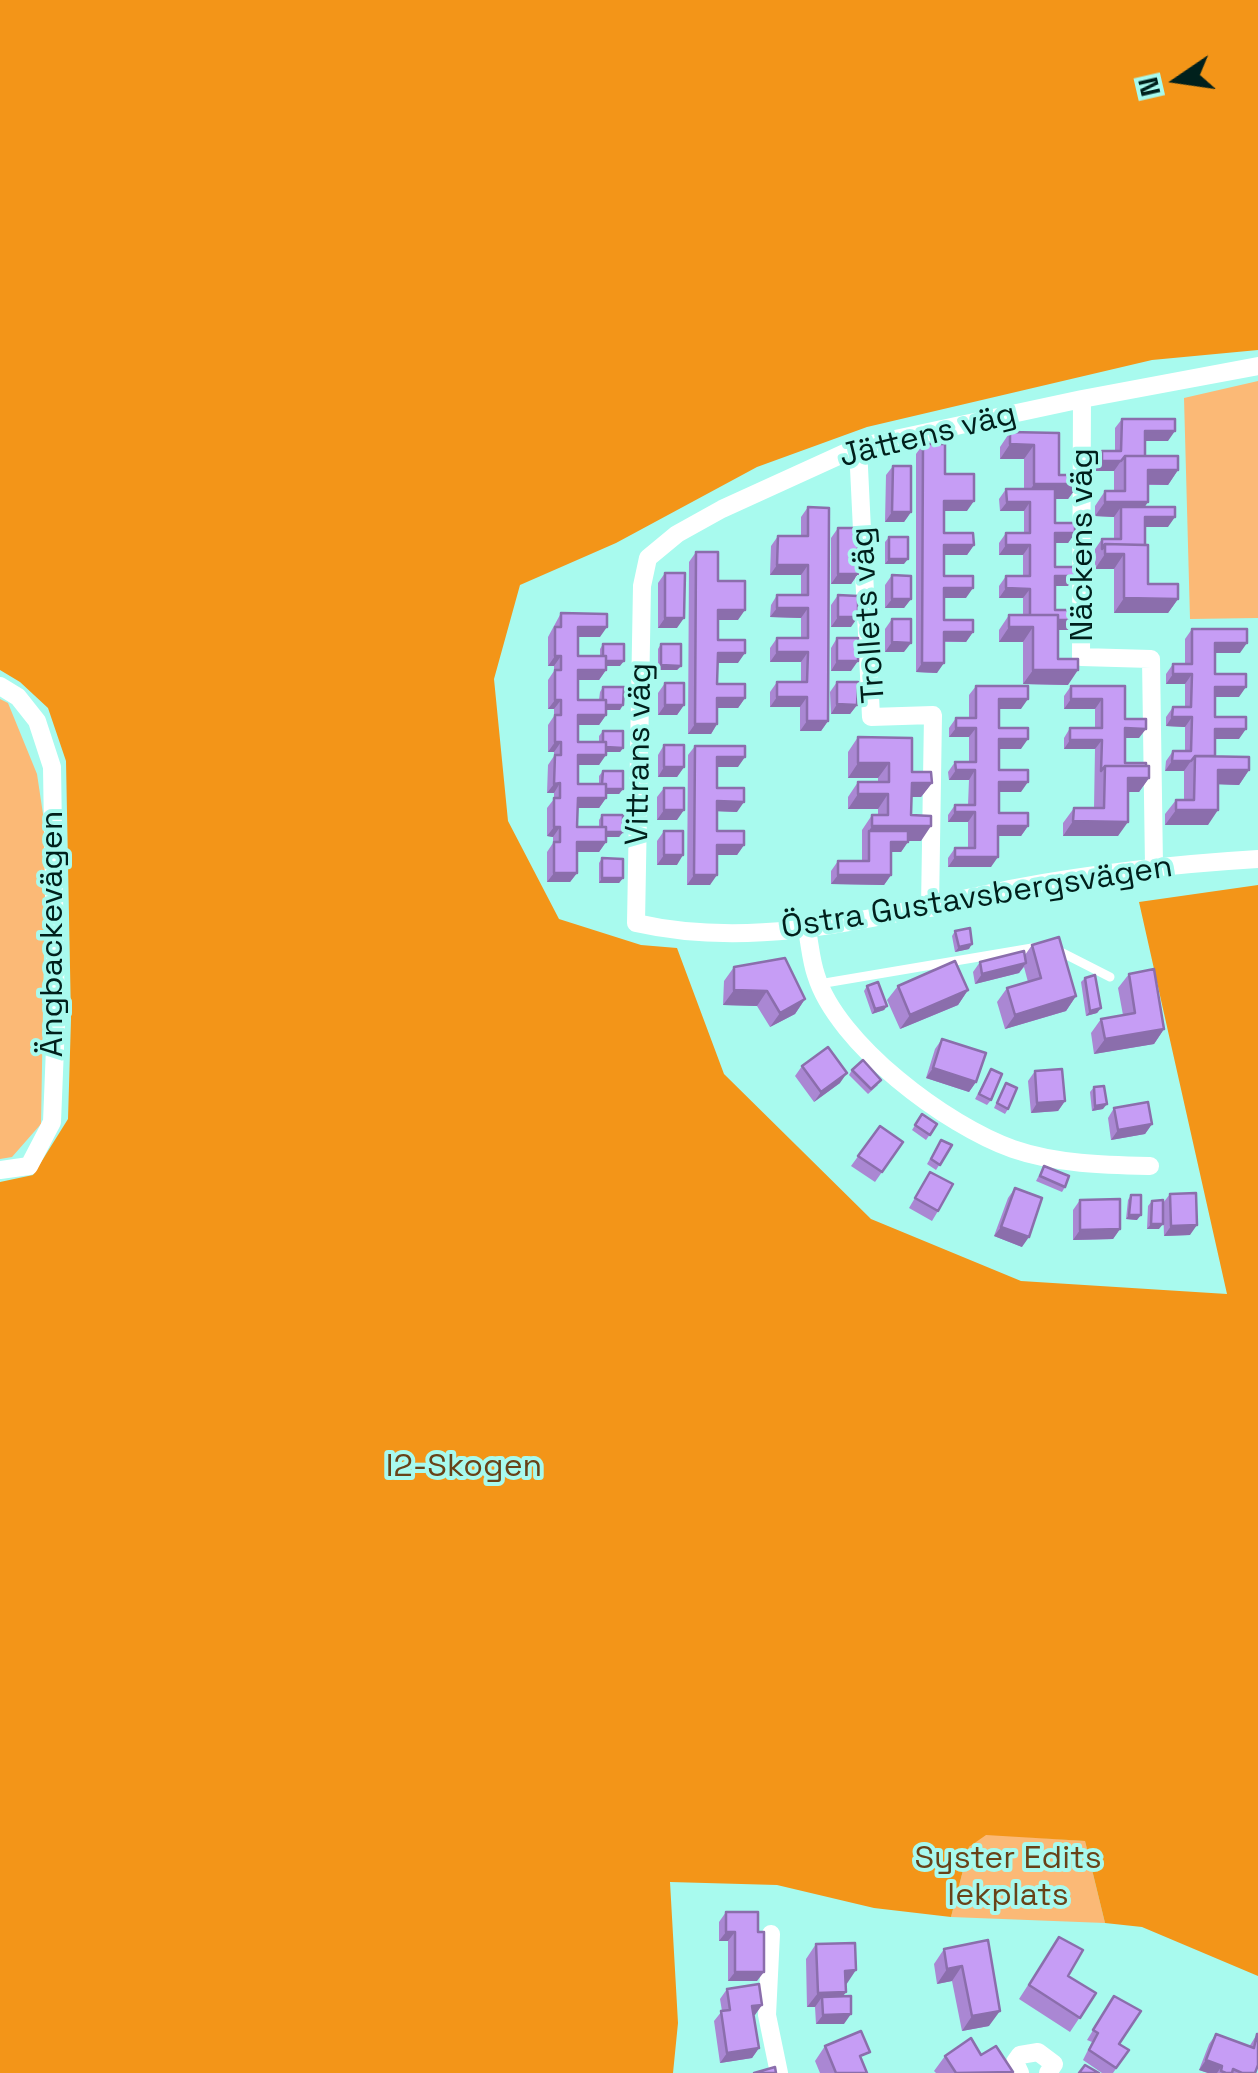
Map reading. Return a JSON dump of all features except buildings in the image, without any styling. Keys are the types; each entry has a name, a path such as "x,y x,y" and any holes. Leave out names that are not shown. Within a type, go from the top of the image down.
{"street":[{"name":"Jättens väg","path":"642,586 648,558 677,534 722,509 858,447 1258,366"},
{"name":"Näckens väg","path":"1082,399 1081,657 1151,658 1154,866"},
{"name":"Trollets väg","path":"858,447 871,716 932,716 930,908"},
{"name":"Vittrans väg","path":"636,923 642,586"},
{"name":"Ängbackevägen","path":"0,686 18,696 36,721 52,767 56,1005 52,1122 28,1166 0,1170"},
{"name":"Östra Gustavsbergsvägen","path":"636,923 672,931 807,930 1015,888 1154,866 1258,859"},
{"path":"807,930 819,984 842,1021 872,1057 910,1092 964,1126 1014,1149 1085,1162 1150,1166"},
{"path":"772,1934 767,2015 779,2073"},
{"path":"1020,2073 1015,2062 1020,2055 1038,2052 1054,2064 1048,2073"}],"lane":[{"name":"Östra Gustavsbergsvägen","path":"819,984 1047,946 1110,977"}],"green space":[{"name":"I2-Skogen","path":"0,0 1258,0 1258,350 1152,360 867,427 757,467 616,543 520,585 494,679 508,821 559,919 641,945 677,948 724,1074 871,1219 1021,1281 1227,1294 1139,902 1258,885 1258,1976 1142,1927 1105,1923 1085,1841 986,1835 969,1847 951,1917 874,1908 777,1885 670,1882 678,2023 673,2073 0,2073 0,1182 33,1175 68,1119 71,1019 66,761 48,708 20,682 0,670"},
{"path":"1258,381 1258,618 1190,619 1184,398"},
{"path":"0,699 8,703 37,774 46,834 41,1124 12,1157 0,1159"},
{"name":"Syster Edits lekplats","path":"986,1834 1085,1841 1105,1923 951,1917 969,1847"}]}
